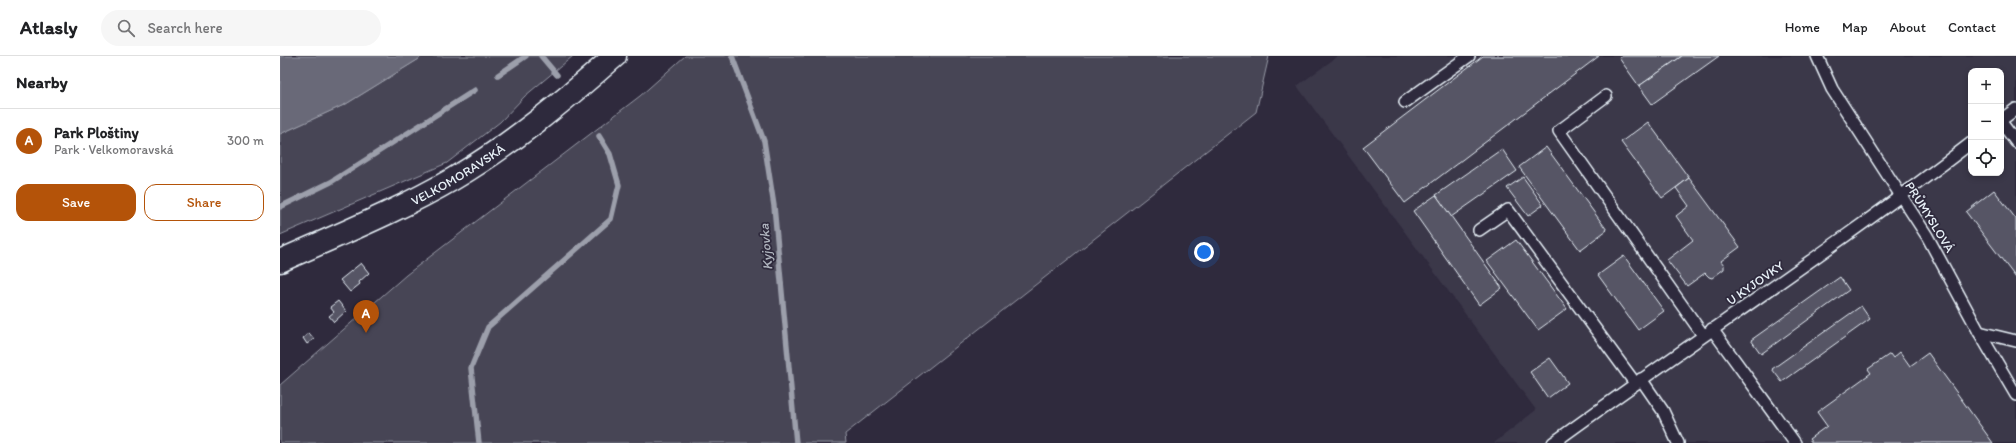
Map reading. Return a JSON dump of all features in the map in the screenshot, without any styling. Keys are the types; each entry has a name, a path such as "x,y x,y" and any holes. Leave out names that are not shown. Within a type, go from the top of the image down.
{"street":[{"name":"VELKOMORAVSKÁ","path":"280,260 403,205 454,178 528,130 615,56"}],"lane":[{"path":"1405,102 1469,56"},
{"name":"PRŮMYSLOVÁ","path":"1817,56 1832,89 1901,197 1928,236 1979,332 2016,395"},
{"path":"1606,96 1559,131 1708,332 1795,443"},
{"path":"2004,119 2016,109"},
{"path":"2004,125 2016,142"},
{"name":"U KYJOVKY","path":"1553,443 1638,381 1901,197 1968,145"},
{"path":"1479,230 1508,210 1663,412 1678,443"},
{"path":"1979,332 2016,341"}],"shaded area":[{"path":"421,56 573,56 525,96 500,122 447,163 280,235 280,134 346,104 419,59"},
{"path":"685,56 1269,56 1256,112 845,434 846,443 280,443 280,385 406,275 640,96"},
{"path":"1338,56 2016,56 2016,443 1494,443 1536,410 1297,86"}],"water":[{"path":"280,56 421,56 419,59 346,104 280,134"}],"building":[{"path":"1483,56 1599,56 1405,203 1363,147"},
{"path":"1623,56 1682,56 1639,86 1619,58"},
{"path":"1682,56 1719,56 1652,104 1639,86"},
{"path":"1648,122 1689,178 1662,198 1621,142"},
{"path":"1546,147 1607,230 1580,250 1519,167"},
{"path":"1502,149 1517,171 1451,217 1436,195"},
{"path":"1523,177 1543,205 1528,216 1507,188"},
{"path":"1689,178 1740,247 1721,261 1724,265 1724,269 1712,278 1705,273 1687,286 1667,260 1693,240 1676,216 1689,206 1676,188"},
{"path":"1994,190 2016,219 2016,278 1966,212"},
{"path":"1436,195 1502,288 1479,305 1413,211"},
{"path":"1516,240 1567,309 1538,330 1487,261"},
{"path":"1624,256 1664,311 1638,330 1598,275"},
{"path":"361,263 369,273 359,282 360,284 350,292 340,280"},
{"path":"1840,277 1849,290 1761,354 1751,340"},
{"path":"338,301 346,311 334,322 329,316 334,312 330,307"},
{"path":"1861,306 1870,319 1782,382 1772,369"},
{"path":"309,333 314,339 307,344 303,338"},
{"path":"1900,352 1910,366 1928,353 1993,443 1812,443 1809,439 1827,426 1817,412 1871,373 1868,369 1890,354 1893,358"},
{"path":"1550,358 1568,383 1548,398 1530,372"}],"waterway":[{"path":"498,75 526,56"},
{"path":"541,56 557,75"},
{"name":"Kyjovka","path":"732,56 764,141 774,206 796,443"},
{"path":"280,207 331,182 475,90"},
{"path":"479,443 471,368 488,327 611,219 619,185 610,154 599,136"}],"place":[{"name":"Park Ploštiny","path":"366,333"}]}
